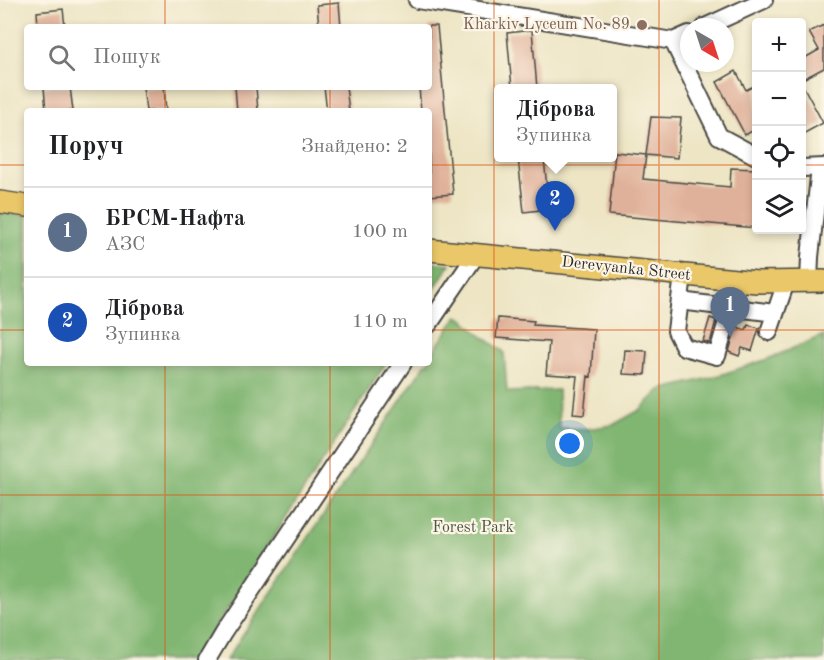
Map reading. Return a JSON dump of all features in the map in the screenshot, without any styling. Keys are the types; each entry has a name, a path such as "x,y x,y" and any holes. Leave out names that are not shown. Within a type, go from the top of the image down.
{"main road":[{"path":"0,202 24,206"},
{"name":"Derevyanka Street","path":"432,250 739,280 817,281"}],"lane":[{"path":"417,0 673,41 680,38"},
{"path":"725,18 764,0"},
{"path":"673,41 719,136 752,154"},
{"path":"806,168 822,168 810,257 817,281"},
{"path":"432,320 476,255"},
{"path":"683,275 676,331 684,347 717,356 739,280"},
{"path":"769,332 786,282"},
{"path":"680,301 775,313"},
{"path":"207,660 401,366"}],"green space":[{"path":"0,213 24,216 24,366 384,366 194,660 0,660"},
{"path":"432,262 450,264 432,292"},
{"name":"Forest Park","path":"457,316 504,352 507,392 558,390 559,428 587,429 613,425 640,410 660,390 714,377 768,359 824,335 824,660 226,660 424,366 432,366 432,354"}],"building":[{"path":"339,3 341,24 319,24 317,5"},
{"path":"63,9 65,24 38,24 37,12"},
{"path":"824,25 824,68 806,77 806,57 819,50 809,32"},
{"path":"432,26 437,26 453,194 432,196 432,108 421,108 419,90 432,90"},
{"path":"532,30 537,84 512,84 507,33"},
{"path":"736,71 746,90 752,87 752,131 745,135 717,82"},
{"path":"44,90 70,90 73,108 46,108"},
{"path":"143,90 164,90 166,108 146,108"},
{"path":"235,90 256,90 258,108 237,108"},
{"path":"324,90 346,90 349,108 327,108"},
{"path":"806,91 823,123 806,132"},
{"path":"651,117 681,118 677,158 646,155"},
{"path":"617,152 646,155 643,179 730,187 731,168 752,169 752,228 609,215"},
{"path":"518,162 544,162 549,209 524,212"},
{"path":"498,318 534,321 533,325 594,329 591,377 588,376 584,415 573,414 577,376 546,374 549,342 496,338"},
{"path":"710,318 716,320 710,343 703,341"},
{"path":"748,325 759,328 752,351 742,348 739,356 729,352 736,327 746,330"},
{"path":"625,350 647,351 645,375 623,374"}],"place":[{"name":"Kharkiv Lyceum No. 89","path":"642,25"},
{"name":"Діброва","path":"555,231"},
{"name":"БРСМ-Нафта","path":"730,337"}]}
